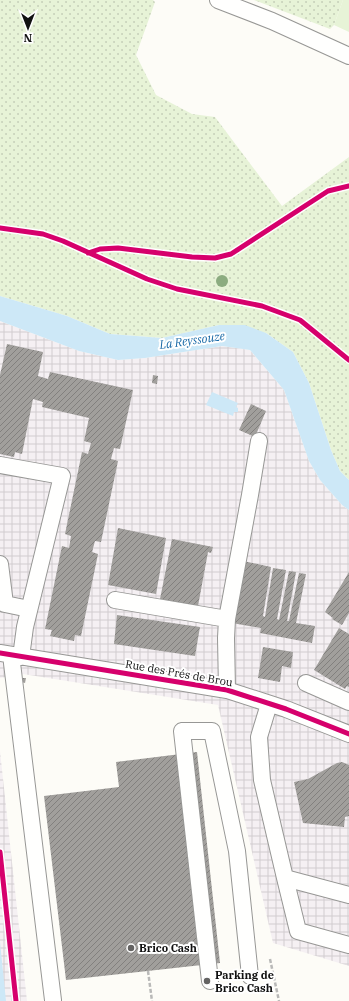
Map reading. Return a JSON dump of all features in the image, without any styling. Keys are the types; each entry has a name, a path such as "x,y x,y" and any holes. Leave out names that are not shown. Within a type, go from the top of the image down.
{"street":[{"path":"218,0 272,21 349,56"},
{"path":"227,690 227,619 259,440"},
{"path":"0,465 62,476 25,627 11,655 53,1000"},
{"path":"0,564 5,604 29,609"},
{"path":"115,600 227,619"},
{"name":"Rue des Prés de Brou","path":"11,655 227,690 349,734"},
{"path":"306,683 349,702"},
{"path":"269,704 260,737 262,780 298,930 349,945"},
{"path":"210,981 182,731 212,731 237,851 250,976"},
{"path":"285,878 349,895"}],"path":[{"path":"270,959 279,1001"},
{"path":"148,971 152,1001"}],"shaded area":[{"path":"0,321 79,351 118,360 145,358 222,346 250,350 284,390 309,461 320,480 342,505 349,510 349,966 273,943 218,705 23,674 0,678"},
{"path":"0,751 27,1001 0,1001"}],"green space":[{"path":"0,0 153,0 155,2 136,55 156,95 192,114 215,117 282,206 349,157 349,480 340,471 331,450 309,383 293,352 266,333 219,325 162,338 110,334 67,316 0,296"},
{"path":"254,0 343,0 334,25 330,29"},
{"path":"343,0 349,0 349,32 334,25"}],"water":[{"name":"La Reyssouze","path":"0,296 67,316 110,334 162,338 219,325 245,325 266,333 293,352 309,383 331,450 340,471 349,480 349,510 342,505 320,480 309,461 284,390 250,350 222,346 145,358 118,360 79,351 0,321"},
{"path":"212,392 238,403 236,407 238,408 238,412 234,412 233,416 206,405"},
{"path":"0,942 6,1001 0,1001"}],"building":[{"path":"7,344 43,352 38,376 48,379 50,372 133,390 120,449 114,448 111,459 118,461 101,542 95,541 92,552 98,554 81,636 75,635 74,641 50,636 52,630 45,629 62,546 69,548 71,536 65,534 82,452 88,454 91,443 84,441 89,418 42,407 43,402 33,399 22,454 15,452 14,457 0,454 0,375"},
{"path":"153,375 158,376 157,384 152,383"},
{"path":"251,404 266,411 255,437 239,430"},
{"path":"118,528 166,538 156,594 108,585"},
{"path":"172,539 213,547 211,553 208,552 198,606 160,599"},
{"path":"243,561 271,567 263,616 265,617 273,568 286,570 277,619 279,620 289,571 296,572 287,621 289,621 299,573 306,574 296,623 315,626 312,643 260,633 261,628 232,623"},
{"path":"349,572 349,613 342,625 332,619 333,618 325,612"},
{"path":"117,615 200,627 195,656 114,644"},
{"path":"339,628 349,634 349,687 347,686 345,689 314,670"},
{"path":"263,647 293,652 291,668 282,666 280,682 258,678"},
{"path":"21,678 26,678 25,683 21,682"},
{"path":"197,752 220,963 66,980 44,796 119,787 116,762"},
{"path":"342,762 349,765 349,816 345,817 344,827 303,823 294,782 308,779 337,763"}],"cycle path":[{"path":"88,253 100,249 118,248 192,257 215,258 231,254 328,191 349,186"},
{"path":"0,228 43,234 63,241 147,279 177,289 262,306 300,320 349,360"},
{"path":"0,653 227,690 286,709 349,734"},
{"path":"0,852 16,1001"}],"place":[{"name":"Brico Cash","path":"131,948"},
{"name":"Parking de Brico Cash","path":"207,981"}]}
